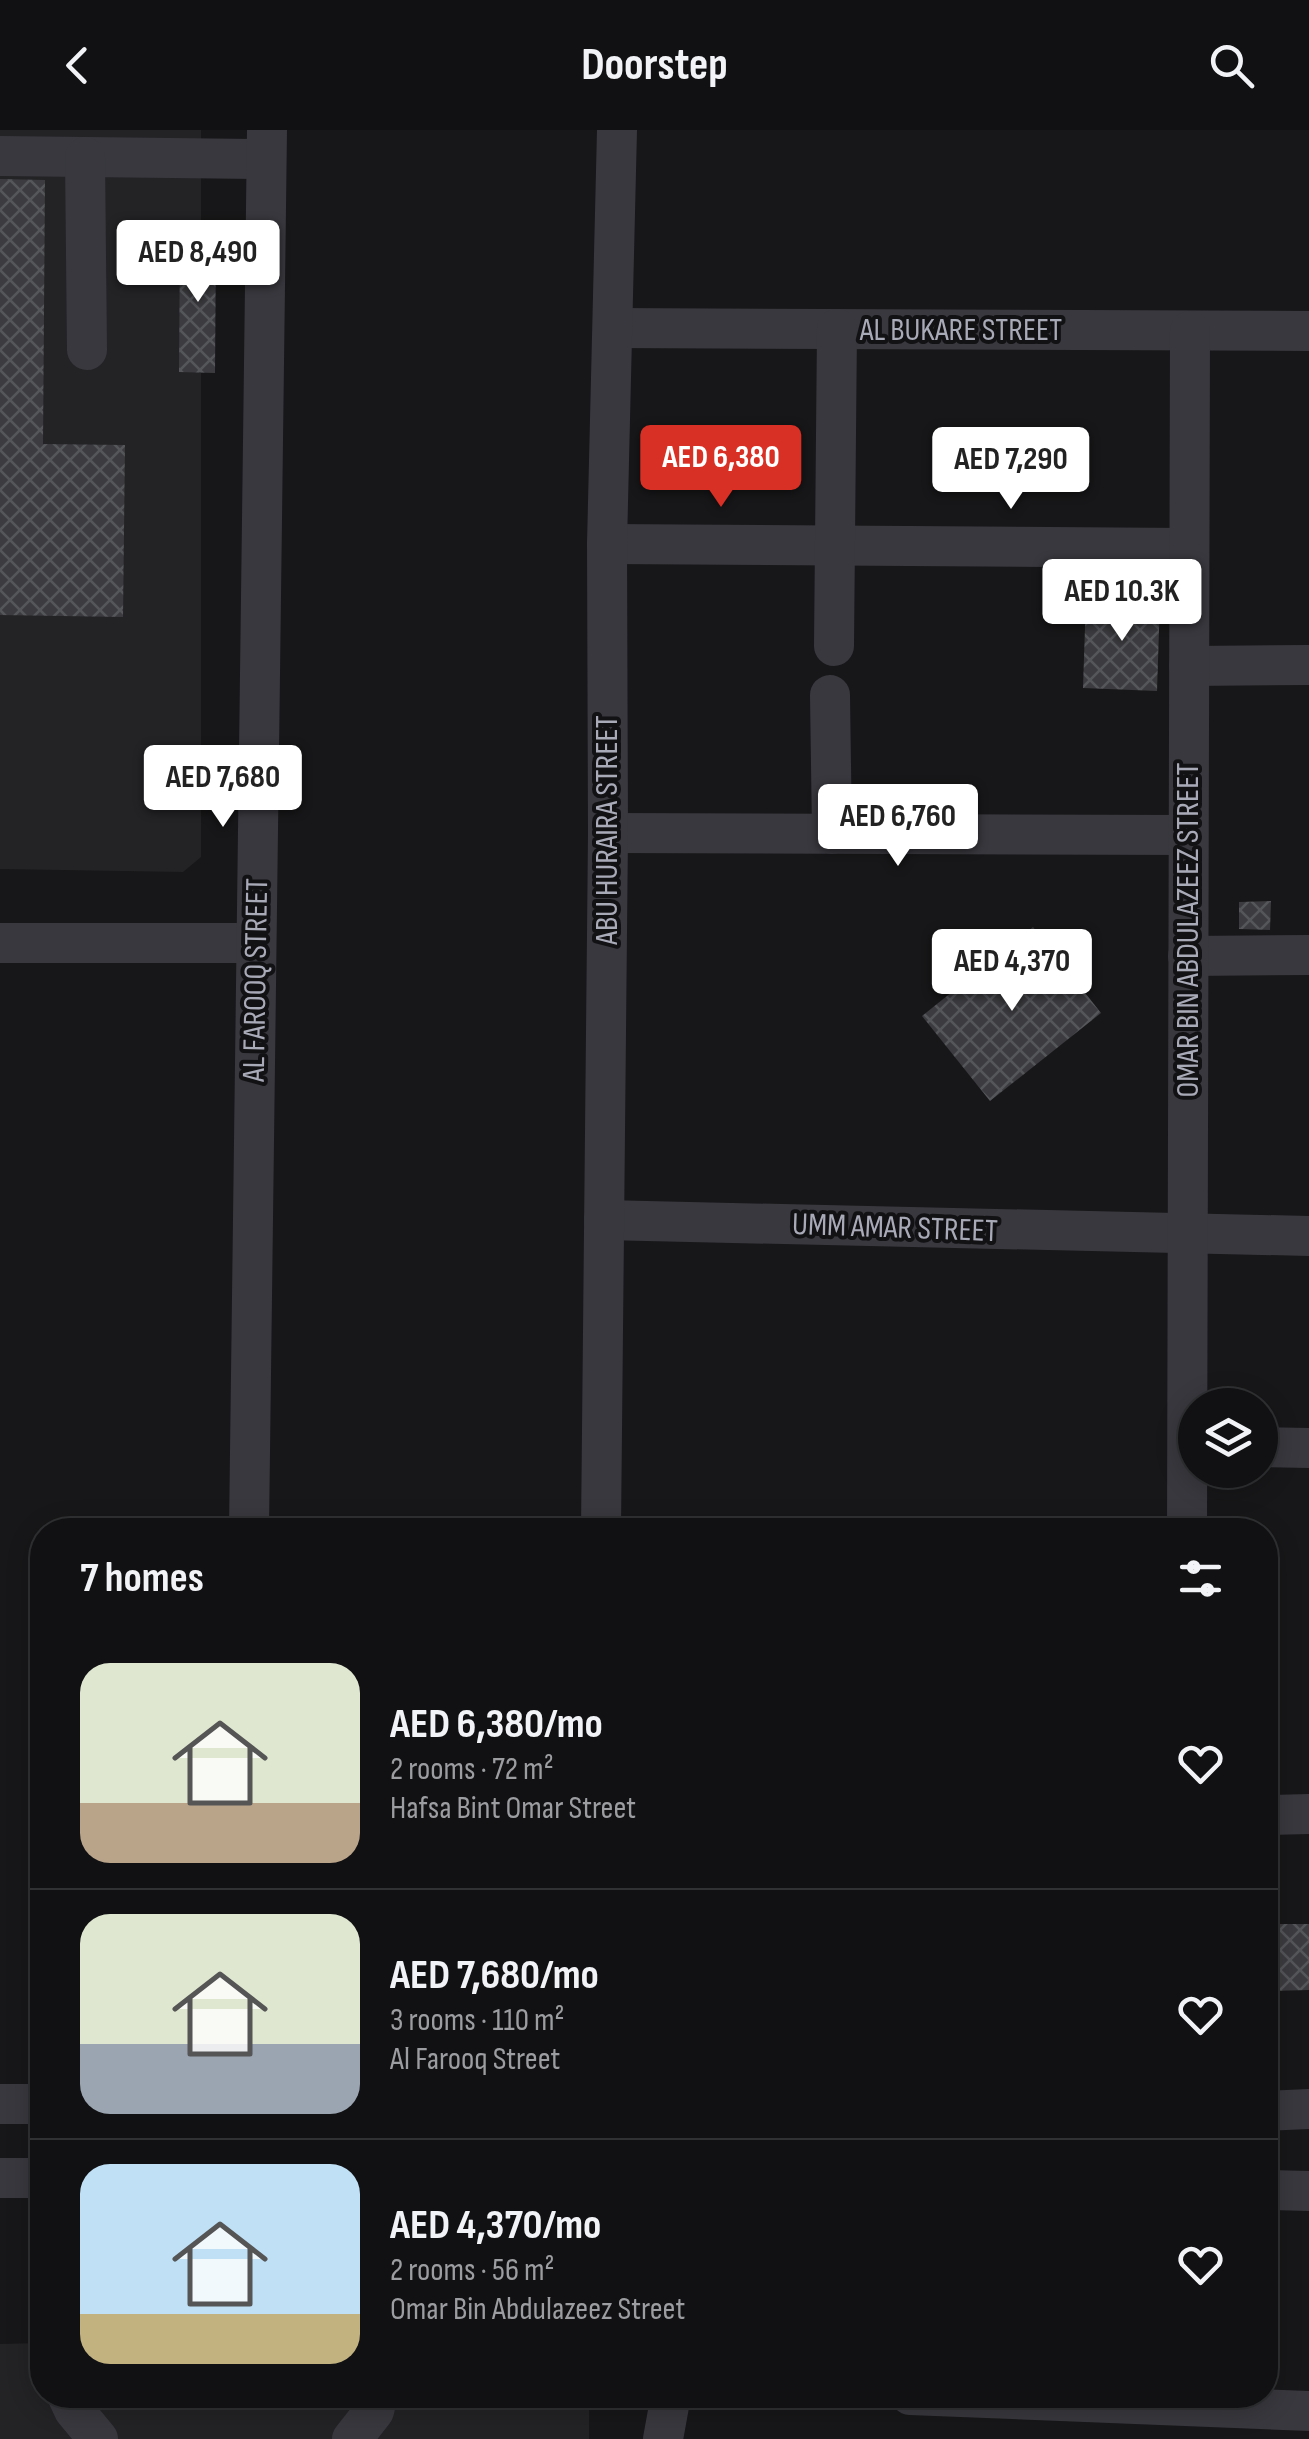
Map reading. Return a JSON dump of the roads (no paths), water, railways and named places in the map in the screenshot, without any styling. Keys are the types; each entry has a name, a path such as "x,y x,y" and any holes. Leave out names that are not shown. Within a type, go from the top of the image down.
{"street":[{"name":"ABU HURAIRA STREET","path":"601,1518 607,544 617,130"},
{"path":"0,156 85,157 266,145"},
{"name":"AL FAROOQ STREET","path":"249,1518 266,145"},
{"path":"85,157 87,350"},
{"name":"AL BUKARE STREET","path":"613,328 1309,331"},
{"path":"834,646 837,329"},
{"name":"OMAR BIN ABDULAZEEZ STREET","path":"1190,331 1190,1388"},
{"path":"607,544 1187,548"},
{"path":"1188,666 1309,665"},
{"path":"830,696 832,834"},
{"path":"608,833 1188,835"},
{"path":"0,944 256,943"},
{"path":"1188,956 1309,956"},
{"name":"UMM AMAR STREET","path":"604,1220 1309,1236"},
{"path":"1278,1447 1309,1448"},
{"name":"OMAR BIN ABDULAZEEZ STREET","path":"1188,1518 1189,1488"},
{"path":"1278,1815 1309,1814"},
{"path":"0,2104 30,2104"},
{"path":"1278,2110 1309,2109"},
{"path":"0,2178 30,2178"},
{"path":"1278,2190 1309,2191"},
{"path":"73,2408 98,2439"},
{"path":"352,2439 375,2408"},
{"path":"663,2439 669,2408"},
{"path":"1061,2408 1236,2423 1309,2410"}]}
